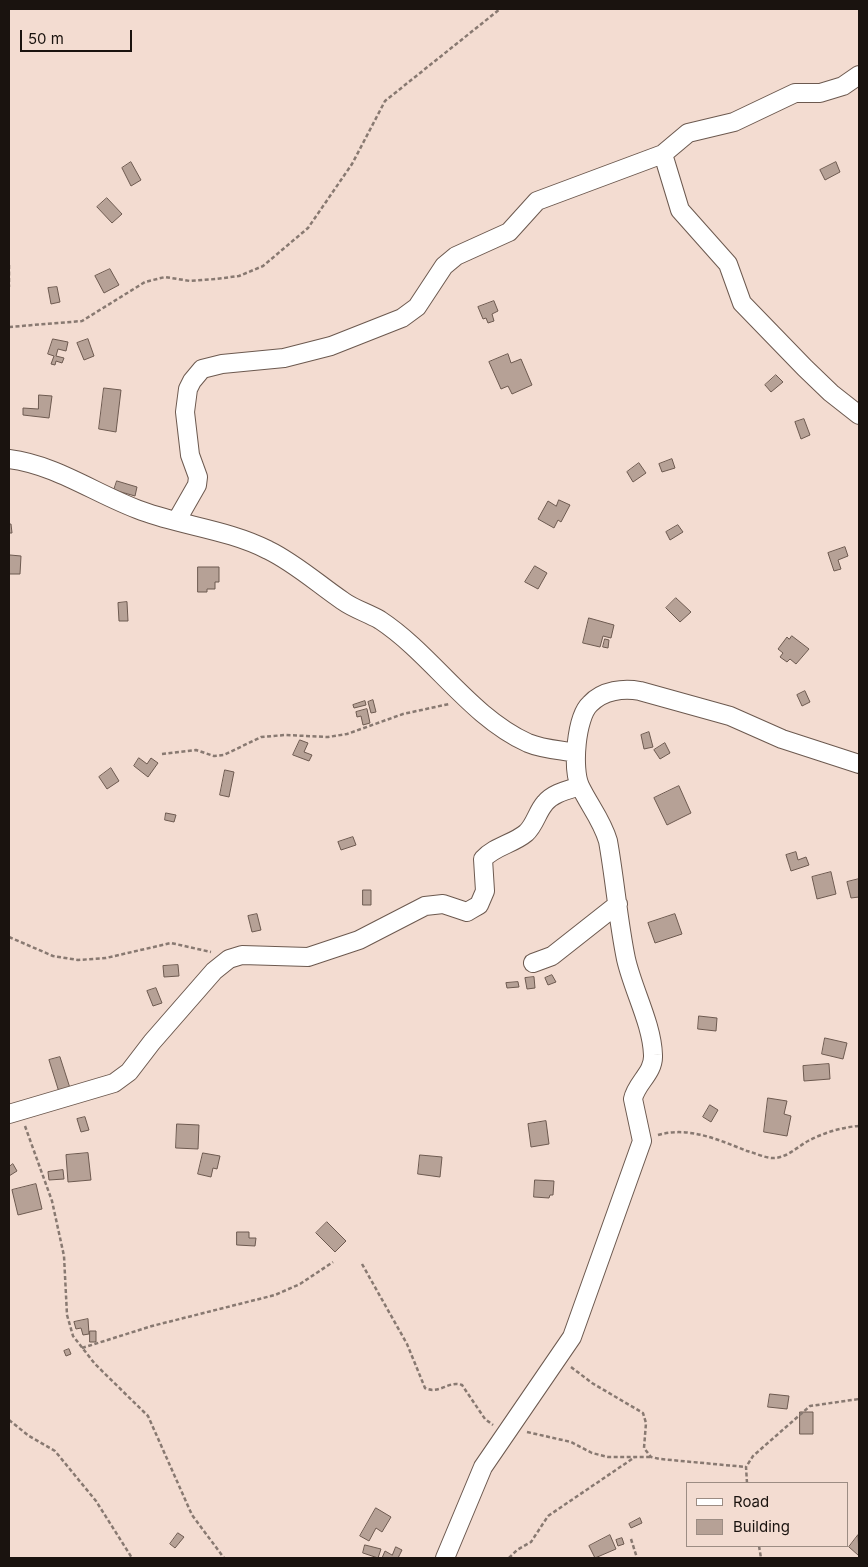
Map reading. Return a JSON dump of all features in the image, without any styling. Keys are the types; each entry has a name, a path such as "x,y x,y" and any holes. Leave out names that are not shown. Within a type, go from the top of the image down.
{"street":[{"path":"176,520 197,485 198,477 190,455 185,412 188,388 202,369 222,364 284,358 331,346 402,318 417,307 444,266 456,256 509,232 537,201 663,154 688,133 734,122 795,94 820,93 843,86 859,75"},
{"path":"663,154 680,210 728,264 742,303 831,393 859,415"},
{"path":"9,459 21,461 83,483 143,511 250,543 285,559 345,602 379,620 441,673 467,700 509,732 529,744 576,753"},
{"path":"445,1558 483,1467 572,1337 642,1141 633,1100 634,1092 652,1067 654,1056 626,959 608,841 603,826 580,786 576,753 584,715 590,704 606,694 626,688 730,716 782,740 859,764"},
{"path":"14,1113 106,1086 129,1072 152,1042 214,971 229,959 242,955 308,957 359,940 425,906 443,904 467,912 479,905 485,891 483,859 495,849 517,840 526,833 545,802 554,795 580,786"},
{"path":"533,963 552,956 618,904"}],"path":[{"path":"9,327 82,320 145,282 165,277 190,281 224,278 239,276 263,266 308,228 352,164 385,101 500,9"},
{"path":"9,264 9,287"},
{"path":"162,754 196,750 214,756 224,755 261,737 285,734 328,737 347,734 403,714 467,700"},
{"path":"9,937 53,956 78,960 106,958 171,942 190,946 229,959"},
{"path":"14,1113 52,1201 64,1256 67,1315 73,1336 82,1348 148,1416 192,1515 224,1558"},
{"path":"642,1141 666,1133 707,1135 774,1158 786,1155 809,1141 847,1126 859,1126"},
{"path":"82,1348 152,1326 275,1296 300,1284 333,1262"},
{"path":"362,1264 407,1344 424,1388 436,1391 452,1384 462,1385 485,1419 506,1431 571,1442 592,1453 608,1457 651,1457 674,1461 746,1467"},
{"path":"558,1358 592,1383 643,1413 646,1417 644,1448 651,1457"},
{"path":"747,1482 746,1467 753,1456 810,1406 859,1399"},
{"path":"9,1420 30,1436 55,1451 96,1501 132,1558"},
{"path":"509,1558 517,1550 531,1542 548,1516 635,1457"},
{"path":"631,1539 637,1558"}],"building":[{"path":"131,162 141,180 131,186 122,168"},
{"path":"836,162 840,172 825,180 820,170"},
{"path":"107,198 122,214 112,223 97,207"},
{"path":"110,269 119,285 104,293 95,276"},
{"path":"57,287 60,302 51,304 48,288"},
{"path":"494,301 498,311 492,314 494,321 488,323 486,318 483,319 478,307"},
{"path":"53,339 68,342 66,351 58,349 56,356 64,358 62,363 56,361 55,365 51,364 54,356 48,354"},
{"path":"88,339 94,356 84,360 77,343"},
{"path":"508,354 511,363 521,359 532,385 512,394 508,386 501,389 489,362"},
{"path":"776,375 783,382 771,392 765,385"},
{"path":"104,388 121,390 116,432 99,429"},
{"path":"39,395 52,396 49,418 23,415 23,408 38,409"},
{"path":"804,419 810,435 801,439 795,422"},
{"path":"672,459 675,468 662,472 659,464"},
{"path":"639,463 646,473 633,482 627,472"},
{"path":"117,481 137,487 135,496 114,490"},
{"path":"559,500 570,505 561,522 558,520 554,528 538,519 548,501 556,506"},
{"path":"9,524 11,524 12,533 9,533"},
{"path":"678,525 683,532 670,540 666,532"},
{"path":"845,547 848,556 838,560 841,569 834,571 828,553"},
{"path":"10,555 21,556 20,574 9,574"},
{"path":"535,566 547,573 538,589 525,582"},
{"path":"198,567 219,567 219,582 215,582 215,589 207,589 207,592 198,592"},
{"path":"676,598 691,612 680,622 666,608"},
{"path":"127,602 128,621 119,621 118,603"},
{"path":"589,618 614,625 611,638 603,636 600,647 583,643"},
{"path":"792,636 809,649 796,664 790,659 787,662 780,657 783,653 778,649 787,637 789,639"},
{"path":"605,639 609,640 608,648 603,647"},
{"path":"805,691 810,702 802,706 797,695"},
{"path":"373,700 376,712 371,713 368,702"},
{"path":"365,701 366,705 354,708 353,705"},
{"path":"367,709 370,723 363,725 361,716 357,717 356,712"},
{"path":"649,732 653,747 644,749 641,735"},
{"path":"300,740 308,743 304,752 312,755 309,761 293,755"},
{"path":"665,743 670,753 660,759 654,750"},
{"path":"139,758 147,764 151,758 158,763 148,777 134,766"},
{"path":"111,768 119,781 107,789 99,777"},
{"path":"225,770 234,772 229,797 220,795"},
{"path":"679,786 691,813 667,825 654,798"},
{"path":"166,813 176,815 174,822 165,820"},
{"path":"353,837 356,845 341,850 338,842"},
{"path":"796,852 798,860 806,857 809,865 791,871 786,855"},
{"path":"831,872 836,894 817,899 812,877"},
{"path":"859,879 859,897 851,898 847,882"},
{"path":"363,890 371,890 371,905 363,905"},
{"path":"257,914 261,930 252,932 248,916"},
{"path":"675,914 682,934 655,943 648,923"},
{"path":"178,965 179,976 164,977 163,966"},
{"path":"552,975 556,982 548,985 545,978"},
{"path":"534,977 535,988 527,989 525,978"},
{"path":"518,982 519,987 507,988 506,983"},
{"path":"156,988 162,1003 153,1006 147,991"},
{"path":"699,1016 717,1018 716,1031 698,1029"},
{"path":"825,1038 847,1043 843,1059 822,1054"},
{"path":"60,1057 70,1088 59,1092 49,1060"},
{"path":"829,1064 830,1079 804,1081 803,1066"},
{"path":"768,1098 787,1101 784,1114 791,1116 787,1136 764,1132"},
{"path":"710,1105 718,1110 711,1122 703,1117"},
{"path":"85,1117 89,1130 81,1132 77,1119"},
{"path":"546,1121 549,1144 531,1147 528,1124"},
{"path":"177,1124 199,1125 198,1149 176,1148"},
{"path":"88,1153 91,1180 68,1182 66,1155"},
{"path":"203,1153 220,1156 217,1169 213,1168 211,1177 198,1174"},
{"path":"420,1155 442,1157 440,1177 418,1174"},
{"path":"13,1164 17,1171 9,1176 9,1167"},
{"path":"63,1170 64,1179 49,1180 48,1172"},
{"path":"535,1180 554,1181 553,1195 550,1195 549,1198 534,1197"},
{"path":"36,1184 42,1209 18,1215 12,1190"},
{"path":"327,1222 346,1241 335,1252 316,1233"},
{"path":"237,1232 249,1232 249,1238 256,1238 255,1246 237,1245"},
{"path":"88,1319 89,1334 83,1335 81,1328 76,1329 74,1322"},
{"path":"90,1331 96,1331 96,1342 90,1342"},
{"path":"69,1349 71,1354 66,1356 64,1351"},
{"path":"770,1394 789,1396 787,1409 768,1407"},
{"path":"800,1412 813,1412 813,1434 800,1434"},
{"path":"376,1508 391,1517 382,1532 376,1528 369,1541 360,1536"},
{"path":"640,1518 642,1523 631,1528 629,1524"},
{"path":"178,1533 184,1537 175,1548 170,1544"},
{"path":"610,1535 616,1549 595,1558 589,1546"},
{"path":"858,1535 859,1553 858,1555 849,1547"},
{"path":"622,1538 624,1544 618,1546 616,1540"},
{"path":"365,1545 381,1549 378,1558 363,1553"},
{"path":"396,1547 402,1550 398,1558 382,1558 385,1551 392,1555"}]}
